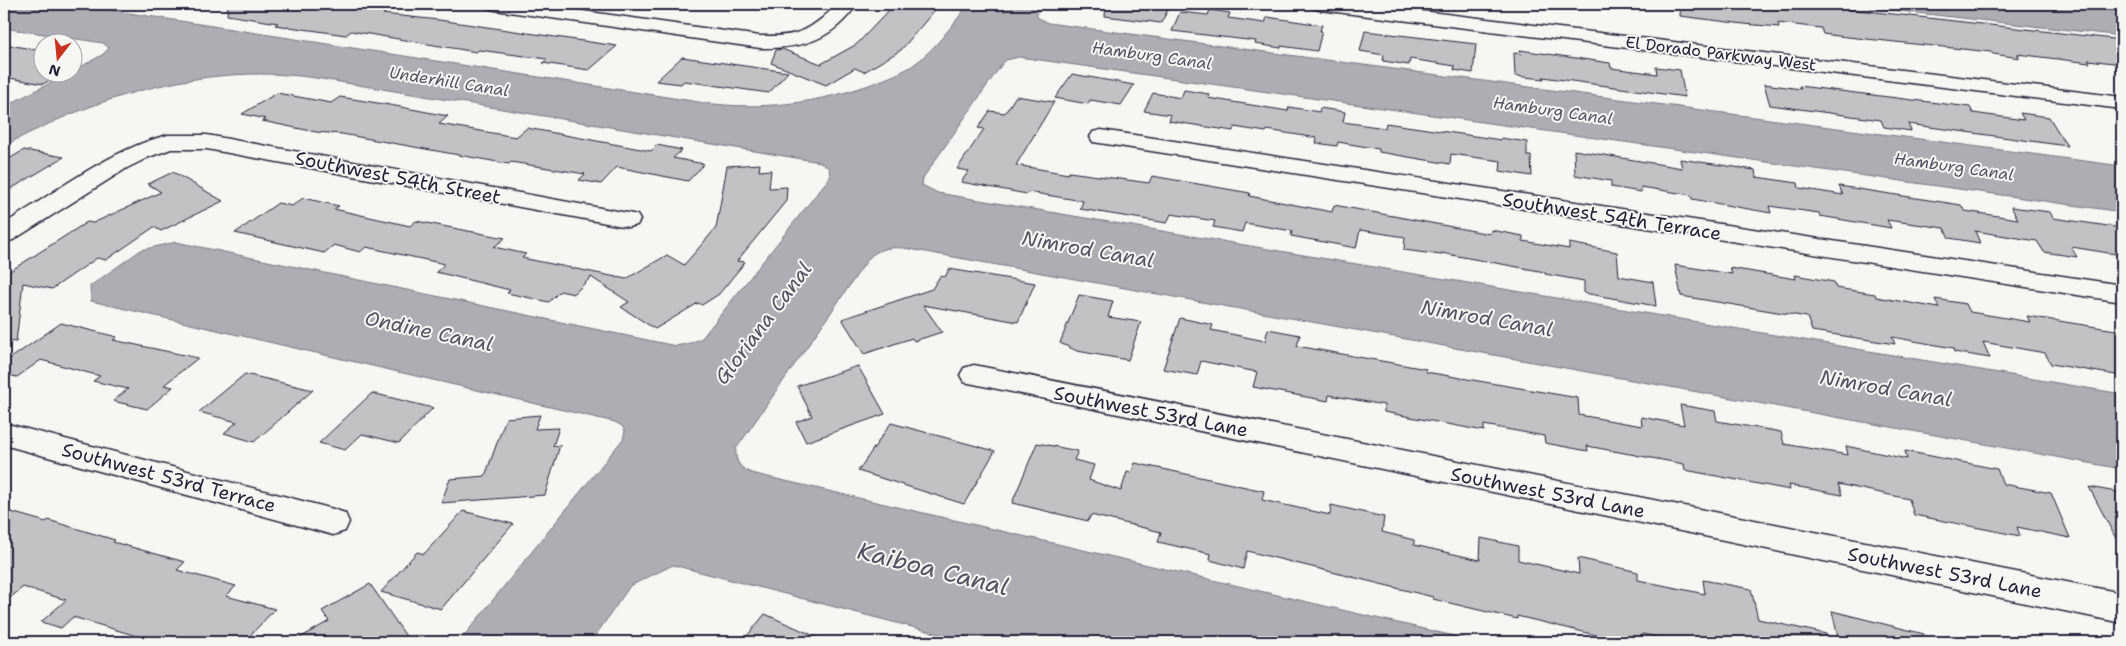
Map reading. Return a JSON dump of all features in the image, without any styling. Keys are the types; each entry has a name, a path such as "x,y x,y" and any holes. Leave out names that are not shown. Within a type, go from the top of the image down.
{"street":[{"path":"495,4 760,42 787,43 813,36 822,30 848,4"},
{"name":"El Dorado Parkway West","path":"1320,4 1437,8 1945,74 2122,103"},
{"name":"El Dorado Parkway West","path":"1945,74 2122,88"},
{"name":"Southwest 54th Terrace","path":"1101,137 2122,294"},
{"name":"Southwest 54th Street","path":"4,235 119,164 141,152 168,142 207,142 628,220"},
{"name":"Southwest 53rd Lane","path":"974,375 2122,608"},
{"name":"Southwest 53rd Terrace","path":"4,434 334,522"}],"water":[{"path":"4,4 71,4 705,103 746,106 785,104 824,98 863,87 894,75 912,66 928,53 969,4 1044,4 1037,13 1037,17 1048,23 2122,166 2122,212 1019,57 1006,60 1002,64 923,178 922,185 938,193 2122,394 2122,469 904,248 889,248 876,252 868,259 736,449 737,461 744,469 751,473 1480,642 970,642 673,565 630,586 591,642 459,642 623,439 625,431 622,426 615,422 91,301 90,286 141,250 176,242 676,346 702,338 830,177 829,168 820,162 322,79 280,75 239,75 198,79 158,86 118,97 79,111 41,127 4,146 4,107 52,82 82,82 82,66 102,55 109,48 103,43 82,40 82,32 32,32 4,28"},
{"path":"1837,4 2100,4 2122,6 2122,36"}],"building":[{"path":"228,4 281,4 304,7 310,4 326,4 386,12 383,14 439,20 617,46 589,70 543,63 547,59 479,50 476,52 351,31 346,35 275,25 278,23 227,15"},
{"path":"895,4 940,4 901,50 864,72 855,68 826,85 771,63 776,50 782,49 821,64 857,44"},
{"path":"1106,4 1171,4 1161,23 1105,16"},
{"path":"1681,4 1781,4 1815,8 1813,5 2122,40 2122,64 2088,60 2090,63 2017,54 2020,58 1993,54 1991,52 1823,34 1821,28 1778,23 1779,27 1680,16"},
{"path":"1210,10 1230,13 1228,18 1265,23 1267,17 1322,25 1317,51 1281,46 1281,48 1255,44 1256,41 1172,31 1180,12 1208,15"},
{"path":"1365,31 1476,44 1473,73 1454,70 1455,66 1410,59 1409,65 1383,61 1384,55 1360,51"},
{"path":"4,44 32,49 32,82 46,82 43,84 4,77"},
{"path":"1520,50 1610,63 1611,68 1657,74 1656,67 1680,70 1685,97 1543,77 1544,79 1515,76 1514,53 1521,54"},
{"path":"682,57 788,72 769,93 684,81 681,84 656,81"},
{"path":"1072,74 1134,85 1121,105 1090,100 1088,104 1055,98"},
{"path":"1764,84 1801,89 1799,86 1970,107 1973,113 2024,120 2020,113 2049,117 2067,146 1908,124 1911,131 1884,127 1881,120 1770,105"},
{"path":"1184,90 1209,94 1208,98 1288,111 1289,107 1319,112 1320,108 1345,112 1343,122 1385,128 1386,123 1527,142 1527,156 1531,156 1532,176 1500,171 1501,161 1451,154 1450,164 1379,152 1379,149 1338,142 1337,146 1316,143 1317,138 1267,130 1266,132 1234,127 1233,131 1169,121 1171,115 1144,111 1153,93 1181,98"},
{"path":"277,93 331,103 340,97 390,105 448,116 439,124 516,137 527,128 651,151 657,145 682,150 673,158 704,164 688,181 617,167 601,184 579,180 585,174 511,162 509,164 342,134 316,132 262,121 266,119 242,114"},
{"path":"1016,96 1054,102 1016,165 1068,174 1069,172 1149,183 1152,176 1250,193 1249,196 1332,212 1334,205 1490,234 1491,230 1523,236 1523,241 1569,249 1569,243 1617,252 1619,276 1653,282 1656,306 1584,293 1584,281 1545,274 1545,272 1441,253 1441,255 1404,250 1405,237 1360,230 1356,248 1291,236 1292,231 1245,223 1242,232 1213,227 1215,221 1171,214 1167,223 1080,209 1083,201 1028,192 1027,194 961,182 969,171 957,169 984,129 978,128 990,111 1005,113"},
{"path":"24,150 64,157 4,193 4,162"},
{"path":"1574,150 1682,168 1680,159 1755,170 1756,177 1798,183 1799,188 1843,195 1839,186 1961,205 1965,211 2018,219 2011,207 2050,212 2053,218 2122,228 2122,255 2071,247 2077,257 2044,252 2037,241 1975,231 1980,243 1949,238 1944,228 1887,220 1891,228 1820,216 1819,213 1769,206 1771,213 1692,199 1691,195 1641,187 1641,192 1611,187 1611,181 1575,175"},
{"path":"760,164 759,171 771,170 769,188 787,187 786,201 737,261 745,262 719,294 702,305 698,303 655,329 621,307 629,302 591,277 574,294 560,291 549,302 507,293 510,290 436,272 445,264 366,247 360,252 334,245 324,253 235,233 278,203 292,206 303,198 339,206 334,209 410,226 416,221 505,238 494,247 526,254 522,258 626,279 667,255 684,265 716,228 727,166"},
{"path":"173,172 223,201 161,231 154,227 106,260 97,258 52,289 23,283 16,342 4,341 4,275 87,222 93,223 161,192 148,184"},
{"path":"1675,265 1732,274 1730,268 1796,279 1795,275 1834,282 1836,288 1875,294 1876,297 1939,308 1935,299 1966,304 1970,312 2030,322 2027,316 2122,331 2122,376 2051,364 2045,353 1983,342 1990,358 1954,352 1953,348 1892,337 1895,344 1812,331 1807,317 1681,296"},
{"path":"949,269 1035,283 1018,322 923,305 942,332 914,341 912,338 864,354 842,319 932,289 940,276 945,277"},
{"path":"1079,295 1113,301 1108,317 1141,322 1128,360 1077,351 1060,343"},
{"path":"1180,318 1213,325 1211,330 1265,341 1268,329 1300,335 1297,346 1426,369 1426,372 1578,398 1579,415 1642,426 1641,417 1684,425 1680,405 1715,411 1717,421 1781,432 1784,444 1848,455 1846,446 1907,459 1905,451 1997,469 2003,484 2051,493 2070,538 2017,527 2020,536 1914,515 1909,499 1838,484 1842,495 1789,485 1790,490 1685,470 1684,464 1587,446 1588,451 1545,443 1544,436 1484,425 1484,431 1384,412 1384,405 1329,395 1328,401 1253,387 1257,372 1201,361 1197,375 1163,369"},
{"path":"61,323 117,337 113,340 198,358 164,385 173,387 147,409 113,401 128,389 93,381 100,376 41,360 17,377 4,374 4,363"},
{"path":"858,366 885,414 806,442 796,422 812,416 797,386"},
{"path":"245,374 313,390 254,442 224,433 237,422 199,412"},
{"path":"372,393 433,408 399,443 362,434 345,450 319,443"},
{"path":"540,415 535,429 559,428 553,446 560,445 545,495 441,503 450,479 485,476 506,418"},
{"path":"891,423 995,451 964,504 858,471"},
{"path":"1037,443 1078,451 1074,460 1094,465 1089,480 1121,491 1127,472 1131,473 1135,463 1264,491 1262,500 1330,515 1331,505 1384,517 1382,532 1414,540 1414,545 1480,560 1481,538 1518,546 1518,560 1579,574 1578,558 1638,572 1638,580 1705,594 1703,580 1751,589 1758,619 1826,634 1825,642 1682,642 1642,634 1643,642 1625,642 1517,616 1517,619 1433,599 1433,597 1247,551 1243,569 1210,560 1211,554 1158,542 1161,532 1091,515 1088,521 1012,503"},
{"path":"2089,487 2122,493 2122,550"},
{"path":"4,510 46,522 48,520 115,540 113,542 185,562 177,570 236,586 226,596 275,609 244,642 135,642 140,637 73,617 61,628 41,622 66,600 23,587 4,603"},
{"path":"463,511 513,524 441,609 381,592 417,552 424,554"},
{"path":"370,584 410,642 293,642 329,621 322,611"},
{"path":"1832,611 1924,634 1923,642 1839,642"},
{"path":"765,614 828,642 742,642"}],"water label":[{"name":"Hamburg Canal","path":"1152,55"},
{"name":"Underhill Canal","path":"449,81"},
{"name":"Hamburg Canal","path":"1553,110"},
{"name":"Hamburg Canal","path":"1954,166"},
{"name":"Nimrod Canal","path":"1088,249"},
{"name":"Nimrod Canal","path":"1487,318"},
{"name":"Gloriana Canal","path":"763,323"},
{"name":"Ondine Canal","path":"429,331"},
{"name":"Nimrod Canal","path":"1886,388"},
{"name":"Kaiboa Canal","path":"933,569"}]}
